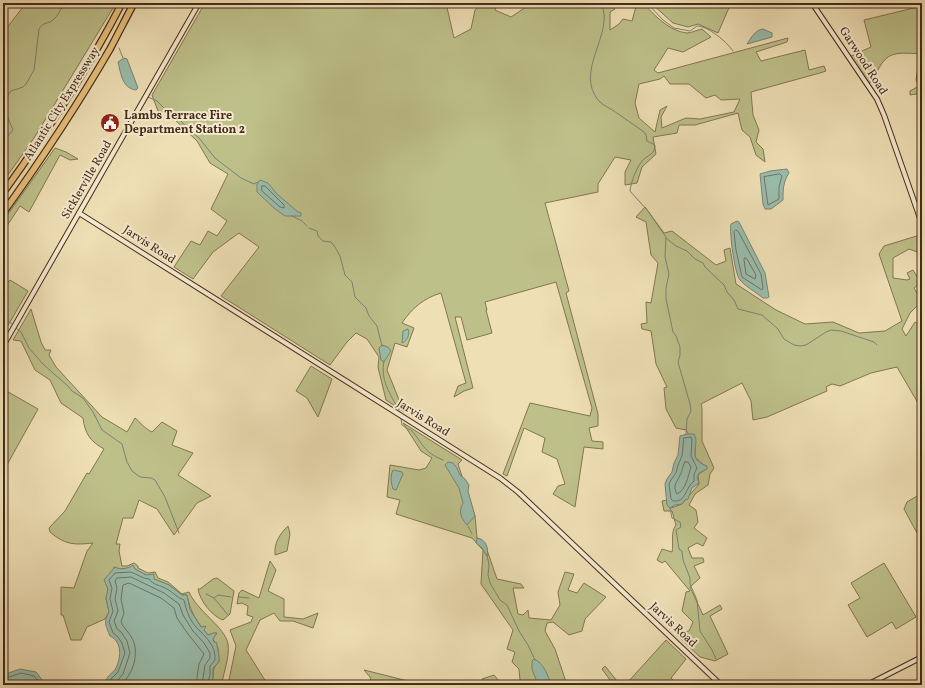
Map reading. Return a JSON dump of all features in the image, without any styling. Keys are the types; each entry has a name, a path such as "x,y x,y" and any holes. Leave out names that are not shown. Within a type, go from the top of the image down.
{"highway":[{"name":"Atlantic City Expressway","path":"3,193 83,73 122,3"},
{"name":"Atlantic City Expressway","path":"3,213 77,104 110,48 134,3"}],"street":[{"name":"Sicklerville Road","path":"3,346 199,3"},
{"name":"Garwood Road","path":"812,3 877,99 922,224"},
{"name":"Jarvis Road","path":"80,213 500,478 518,492 721,685"},
{"path":"867,685 922,657"}],"green space":[{"path":"26,3 116,3 34,138 3,182 3,33"},
{"path":"205,3 446,3 454,38 471,29 475,10 483,3 496,3 495,10 511,17 532,3 610,3 615,9 610,12 610,30 619,24 623,19 632,21 637,3 643,3 668,26 680,32 690,33 702,29 711,37 683,52 668,48 654,70 658,73 788,38 787,42 756,52 761,61 805,50 809,70 824,66 826,71 751,92 753,115 759,130 756,142 763,149 765,162 756,155 750,137 742,130 738,113 695,125 679,125 677,133 653,137 656,154 642,167 637,183 625,185 625,172 631,160 615,157 598,184 598,192 545,203 569,291 566,293 598,414 598,426 589,428 592,441 603,442 603,449 584,447 575,507 553,494 558,486 565,484 557,459 542,452 545,438 524,428 507,476 503,474 530,403 590,416 592,408 556,282 485,302 492,333 467,340 461,317 455,317 473,388 454,397 458,386 466,383 441,293 419,304 402,323 414,328 407,347 395,343 387,370 404,412 386,400 378,367 379,357 367,339 356,333 347,342 330,365 221,296 259,247 239,233 213,252 193,279 174,267 191,241 200,245 208,231 217,236 227,221 211,209 228,174 210,163 197,141 170,115 158,111 152,95","holes":["664,76 670,84 689,84 706,98 715,95 721,100 740,99 734,112 700,119 686,118 662,128 661,117 667,106 660,110 655,132 639,118 635,103 639,84 660,79"]},
{"path":"651,3 731,3 718,33 698,24 688,27 673,23"},
{"path":"922,6 922,54 903,53 891,56 882,64 873,81 866,84 849,57 871,47 864,20"},
{"path":"922,66 922,93 910,95 910,91 919,86 916,80 918,67"},
{"path":"55,148 78,159 70,160 60,155 29,212 20,206 3,232 3,221"},
{"path":"645,207 664,233 672,231 716,265 726,261 724,250 730,248 736,284 776,310 805,324 833,322 859,333 885,331 902,321 879,254 884,246 920,235 922,239 922,252 920,253 909,249 893,258 893,278 910,279 907,273 913,270 921,283 914,288 917,293 922,290 922,301 910,313 902,329 906,336 915,322 920,326 919,338 922,340 922,410 897,367 871,373 840,386 832,384 826,387 827,391 767,417 753,420 751,401 742,383 701,404 702,441 714,468 710,474 708,485 695,494 689,505 696,510 698,522 694,528 707,538 703,546 697,543 688,548 692,558 703,558 704,562 694,566 700,578 690,587 703,615 720,605 722,609 710,616 728,654 715,661 700,657 676,634 689,631 693,622 682,611 686,592 690,591 665,561 662,563 657,560 662,549 672,552 674,528 676,525 672,511 664,511 662,501 667,500 671,508 682,504 699,484 698,475 707,468 695,457 695,444 686,430 676,428 666,409 664,388 667,387 656,364 651,331 642,329 641,324 647,323 646,302 651,303 658,263 651,255 646,222 636,217"},
{"path":"10,280 28,291 6,329 3,327 3,288"},
{"path":"31,309 41,342 45,350 51,350 49,355 56,367 102,417 127,432 135,418 152,432 162,422 177,431 172,445 193,453 178,475 211,496 197,503 174,535 157,509 139,500 133,518 123,518 116,544 120,544 119,551 122,566 127,566 134,563 138,566 138,568 148,573 155,572 158,578 168,582 182,594 189,592 198,606 222,631 228,644 228,649 222,685 209,684 213,679 214,668 219,661 218,648 213,639 216,633 208,635 200,625 192,612 187,595 182,595 169,585 135,569 118,569 114,567 106,598 109,612 105,619 87,627 81,640 71,640 63,615 61,615 61,587 74,588 87,551 93,543 75,544 65,542 50,532 49,528 65,511 87,473 89,474 104,449 95,443 89,436 85,428 83,418 61,403 50,380 35,370 21,341 13,340"},
{"path":"311,366 332,379 318,417 307,398 296,391"},
{"path":"3,389 38,409 3,472"},
{"path":"403,423 462,460 458,464 475,516 477,538 486,547 497,579 521,584 524,588 513,588 518,614 523,615 528,610 529,618 551,620 560,605 558,592 565,572 574,574 568,590 577,593 584,583 606,597 585,619 582,631 569,635 553,622 547,623 545,631 555,649 567,685 525,685 526,683 520,680 519,669 512,662 515,652 507,649 513,630 481,584 483,550 472,538 396,514 400,500 387,497 390,465 419,470 426,468 432,458 421,451"},
{"path":"922,493 922,530 917,533 904,509 907,502"},
{"path":"288,526 290,534 287,551 275,555 275,546 278,539"},
{"path":"270,561 276,570 268,591 284,599 284,617 303,619 318,613 313,628 293,621 280,621 274,613 260,620 246,650 268,685 246,685 229,680 236,646 230,630 251,622 253,617 247,615 248,606 242,603 237,604 239,593 242,590 259,598"},
{"path":"884,563 916,617 896,629 892,622 867,637 848,605 860,598 851,583"},
{"path":"217,578 234,591 230,614 223,620 207,608 199,594 198,589"},
{"path":"666,640 686,659 671,678 678,685 607,685 610,680 602,669 605,666 617,681 628,682"},
{"path":"364,670 424,685 372,685 370,677"},
{"path":"494,675 502,685 485,685 482,679"}],"water":[{"path":"763,29 772,33 772,37 747,44 755,33"},
{"path":"124,58 127,59 138,88 136,90 131,89 121,76 118,62"},
{"path":"787,169 789,173 784,183 783,200 771,209 765,209 763,204 760,174"},
{"path":"260,180 268,183 277,194 301,213 301,216 285,216 274,208 257,192 257,184"},
{"path":"737,221 739,222 765,273 769,297 767,298 763,298 748,287 740,280 738,276 731,235 731,224"},
{"path":"408,329 408,338 402,343 403,331"},
{"path":"382,345 388,347 391,351 384,362 381,360 379,348"},
{"path":"694,434 696,438 695,456 700,463 707,466 707,469 699,473 697,477 699,483 692,488 688,499 682,504 675,505 670,508 667,505 665,484 672,472 678,455 680,436"},
{"path":"448,462 453,463 460,475 469,485 468,491 475,516 467,525 461,515 463,503 459,488 445,465"},
{"path":"393,470 402,472 403,474 396,490 393,489 391,482"},
{"path":"477,538 485,542 488,550 487,556 482,548 476,543"},
{"path":"133,565 135,569 146,575 154,574 154,579 169,585 182,595 187,595 190,610 201,627 206,626 204,630 208,635 217,633 213,639 214,642 217,643 219,661 213,669 213,680 209,685 104,685 117,666 120,651 117,642 110,636 107,629 106,619 109,612 106,598 108,589 104,580 115,567 124,569"},
{"path":"534,659 543,667 551,685 538,685 532,669 532,661"},
{"path":"20,669 36,672 46,685 3,685 3,675"}],"waterway":[{"path":"3,145 13,130 6,113 6,98 11,91 23,87 26,84 34,70 39,29 42,25 55,18 64,3"},
{"path":"111,3 113,9"},
{"path":"601,3 604,15 603,27 592,65 590,77 592,89 599,101 644,132 647,141 655,145 654,151 642,161 638,168 630,191 648,211 666,237 665,257 669,274 666,288 666,299 673,332 680,347 678,362 691,411 687,419 686,434"},
{"path":"647,3 663,20 674,28 690,31 697,26 701,27 717,35 733,51"},
{"path":"119,48 123,58"},
{"path":"148,97 157,101 164,108 175,114 188,129 199,138 215,158 241,178 254,184 258,182"},
{"path":"292,216 302,221 307,226"},
{"path":"309,228 317,231 318,236 323,241 331,242 335,247 340,256 345,275 352,282 355,297 366,308 369,316 377,326 382,346"},
{"path":"666,238 703,263 705,267 724,285 738,309 762,315 778,329 784,339 794,345 806,345 831,330 841,331 874,342 877,345"},
{"path":"3,316 13,325"},
{"path":"16,328 21,332 29,348 42,363 72,391 83,398 93,412 102,430 122,444 127,462 132,471 140,477 155,480 165,497 179,533"},
{"path":"384,361 383,374 385,381 399,410"},
{"path":"401,419 402,425 413,432 428,451 443,460"},
{"path":"670,508 672,518 680,522 681,527 676,530 679,549 682,551 683,560 690,578 690,584 697,600 700,631 716,659"},
{"path":"468,526 472,534"},
{"path":"487,555 490,583 500,600 507,605 535,660"},
{"path":"206,594 214,598 218,595 231,597"},
{"path":"238,597 249,598"},
{"path":"214,598 228,615"}],"place":[{"name":"Lambs Terrace Fire Department Station 2","path":"110,123"}]}
